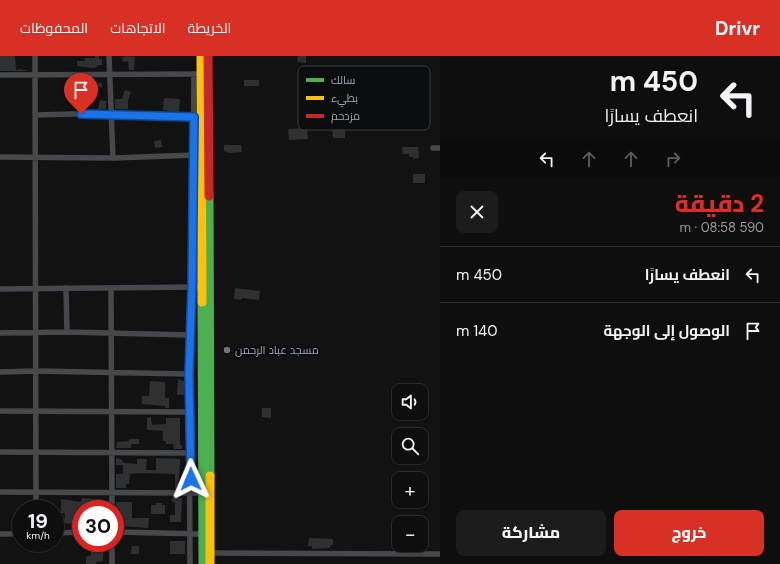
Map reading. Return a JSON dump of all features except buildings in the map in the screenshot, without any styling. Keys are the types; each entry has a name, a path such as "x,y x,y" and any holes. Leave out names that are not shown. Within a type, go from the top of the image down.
{"main road":[{"path":"200,56 197,74 197,287 203,564"},
{"path":"208,56 210,564"}],"street":[{"path":"35,56 35,288 37,332 35,412 35,500"},
{"path":"109,56 113,158"},
{"path":"0,75 197,74 194,117 197,155 113,158 0,157"},
{"path":"35,115 112,114 194,117"},
{"path":"433,148 440,148"},
{"path":"0,289 197,287 190,335 189,374 191,453 190,564"},
{"path":"66,288 67,332"},
{"path":"111,288 110,372 112,500"},
{"path":"0,333 111,332 190,335"},
{"path":"0,372 36,371 189,374"},
{"path":"0,411 189,412"},
{"path":"0,452 111,451 191,453"},
{"path":"0,492 191,491 202,493"},
{"path":"124,532 203,534"},
{"path":"0,534 12,534"},
{"path":"112,552 112,564"},
{"path":"210,553 440,554"}],"traffic: fast":[{"path":"209,196 210,476"},
{"path":"202,302 203,564"}],"traffic: slow":[{"path":"201,56 202,302"},
{"path":"210,476 210,564"}],"traffic: jam":[{"path":"208,56 209,196"}],"place":[{"name":"مسجد عباد الرحمن","path":"227,350"}],"route":[{"path":"81,114 194,117 192,287 189,374 191,479"}]}
